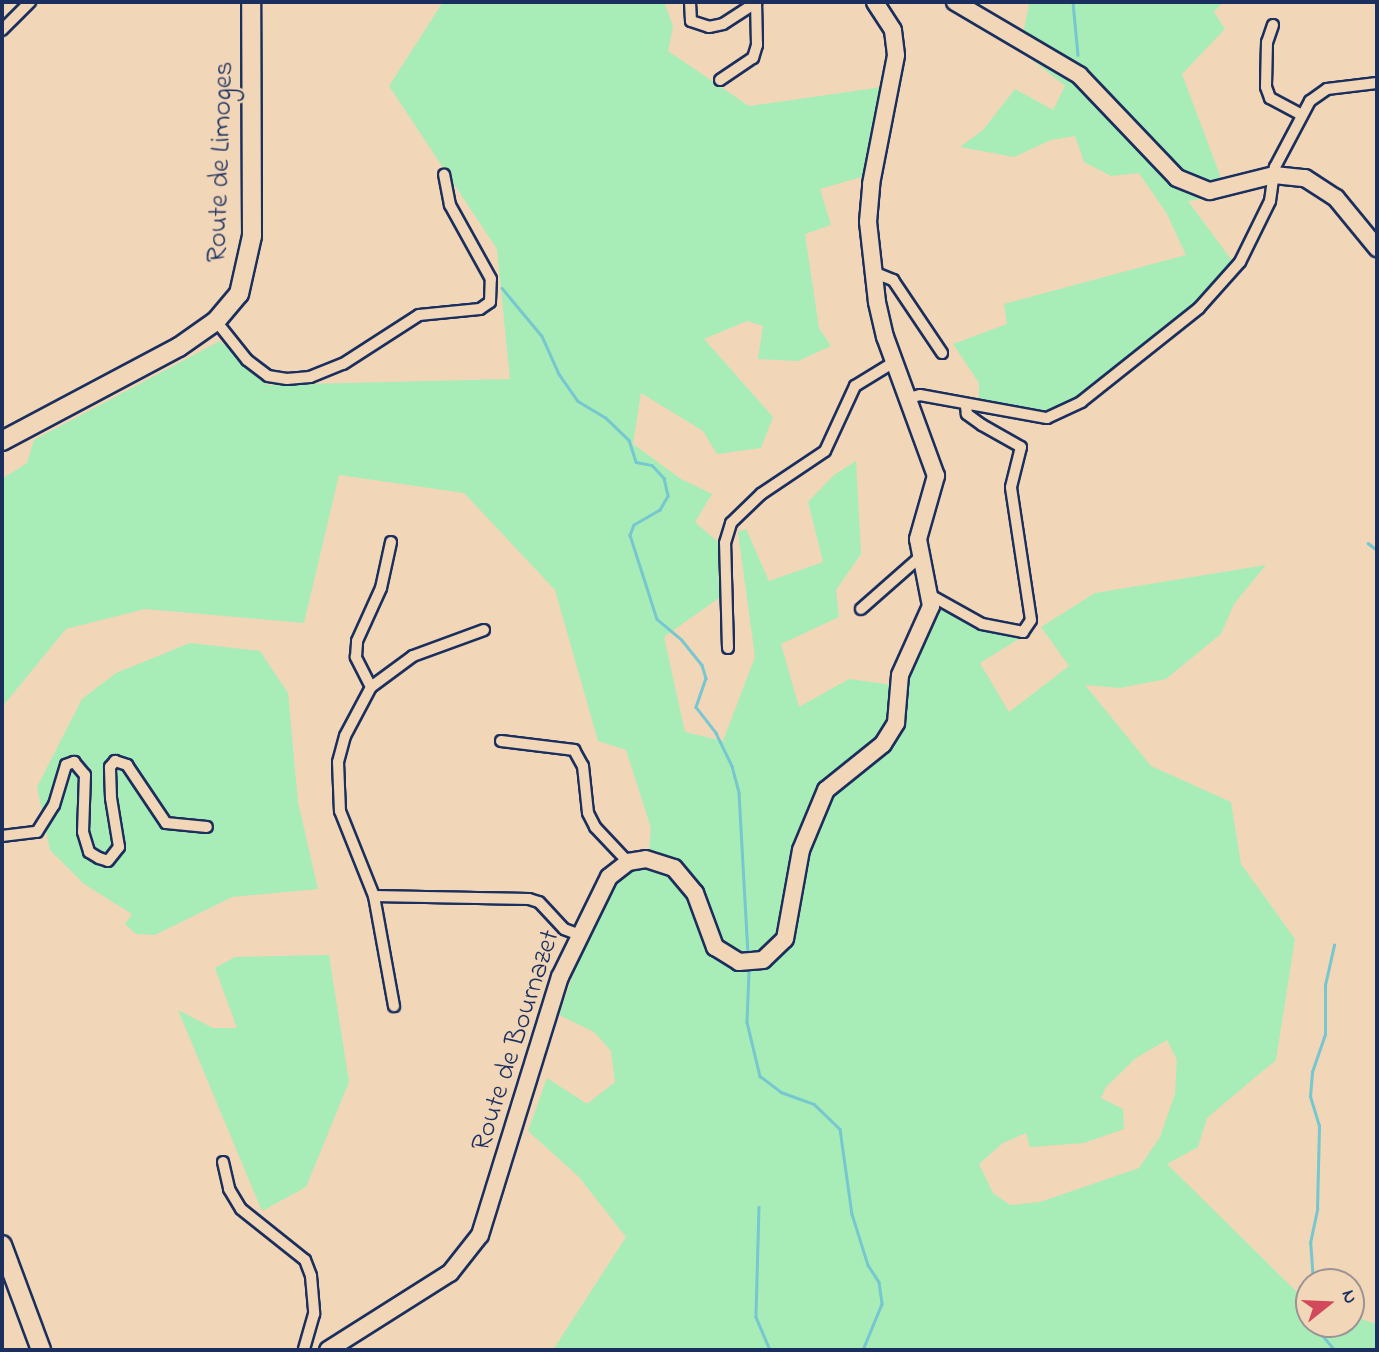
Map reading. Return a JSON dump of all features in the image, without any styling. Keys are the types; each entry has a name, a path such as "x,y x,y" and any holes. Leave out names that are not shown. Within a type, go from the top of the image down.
{"main road":[{"name":"Route de Limoges","path":"2,441 179,347 216,321 239,294 250,259 251,2"},
{"path":"2,1245 5,1275 29,1350"},
{"path":"5,1275 41,1350"}],"street":[{"path":"2,30 30,2"},
{"path":"690,2 691,21 709,27 723,24 756,2"},
{"path":"720,80 752,58 757,45 756,2"},
{"path":"501,741 574,750 583,766 588,813 595,827 628,862 646,859 674,867 695,893 715,947 739,962 751,963 775,953 785,939 801,850 826,790 883,744 896,723 900,675 927,622 932,596 920,557 918,539 936,476 881,325 873,272 871,184 896,55 893,30 875,2"},
{"path":"954,2 1079,75 1158,161 1193,188 1227,189 1274,175 1305,178 1336,198 1377,248"},
{"path":"1273,25 1267,42 1266,87 1270,98 1300,114"},
{"path":"909,398 920,395 966,407 1047,418 1081,402 1221,285 1258,230 1274,175 1300,114 1328,89 1377,83"},
{"path":"216,321 247,360 268,376 288,379 310,377 343,364 419,315 480,309 490,302 491,279 450,205 444,175"},
{"path":"873,272 893,280 942,353"},
{"path":"729,648 725,543 730,523 761,494 825,450 855,386 894,362"},
{"path":"932,596 982,624 1027,629 1031,620 1011,475 1021,447 982,425 967,414 966,407"},
{"path":"371,687 356,657 357,641 381,588 391,542"},
{"path":"861,609 920,557"},
{"path":"394,1006 374,896 345,828 336,787 345,736 371,687 413,656 484,630"},
{"path":"2,836 37,832 54,805 66,765 74,762 85,775 83,832 89,852 99,858 108,861 119,847 111,798 110,767 115,761 127,765 166,823 207,827"},
{"name":"Route de Bournazet","path":"328,1350 450,1273 480,1235 547,1014 578,934 609,877 628,862"},
{"path":"374,896 529,899 539,902 564,929 578,934"},
{"path":"223,1162 229,1189 241,1209 305,1260 311,1276 314,1314 304,1350"}],"green space":[{"path":"443,2 664,2 673,26 668,51 749,106 882,87 865,176 820,189 831,225 805,234 819,328 831,346 798,361 758,359 763,326 747,321 704,339 773,417 761,448 717,454 703,431 641,393 633,444 681,479 712,494 695,522 718,542 719,598 664,637 685,732 723,741 755,657 738,532 746,529 769,581 823,562 808,502 834,475 856,461 861,554 836,590 839,617 781,644 799,707 849,679 893,685 940,609 976,629 1019,639 980,663 1009,712 1069,666 1041,627 1095,593 1266,565 1234,604 1221,634 1166,679 1120,688 1085,685 1151,766 1231,802 1241,864 1295,939 1276,1060 1207,1118 1198,1147 1167,1164 1295,1290 1295,1338 1365,1338 1365,1320 1377,1324 1377,1350 553,1350 626,1237 579,1177 528,1131 547,1078 587,1104 615,1082 611,1051 594,1032 559,1015 586,937 626,869 649,851 651,828 626,750 598,741 555,590 464,493 339,475 304,623 145,609 66,629 2,707 2,479 27,463 34,440 220,341 268,385 510,379 497,249 389,86","holes":["1167,1040 1177,1060 1175,1094 1160,1137 1139,1168 1040,1202 1010,1205 993,1193 979,1164 1003,1143 1026,1133 1030,1147 1084,1143 1124,1129 1123,1109 1101,1098 1106,1087 1136,1058"]},
{"path":"1023,2 1223,2 1214,12 1225,29 1182,74 1227,194 1188,201 1233,262 1193,306 1078,401 1048,415 979,401 979,383 953,344 1007,324 1004,304 1186,255 1167,214 1139,173 1111,176 1084,162 1075,136 1051,140 1014,157 960,147 983,130 1015,89 1053,110 1065,86 1020,50 1029,4"},
{"path":"190,643 260,651 288,693 298,802 318,889 232,897 155,935 136,934 125,924 132,914 84,884 50,850 37,787 82,699 116,673"},
{"path":"329,955 349,1082 306,1187 262,1211 178,1010 213,1028 237,1028 215,968 235,957"}],"waterway":[{"path":"1073,2 1078,55"},
{"path":"502,288 542,336 559,374 578,401 605,417 629,440 636,462 652,465 664,478 668,496 660,510 634,525 630,535 657,619 681,639 702,665 706,678 696,707 716,733 732,766 739,793 748,954"},
{"path":"1368,543 1377,550"},
{"path":"1312,1268 1310,1243 1317,1209 1319,1126 1310,1096 1312,1072 1325,1035 1325,985 1334,945"},
{"path":"749,972 747,1022 760,1076 781,1092 814,1104 840,1129 852,1214 868,1265 879,1282 882,1304 863,1350"},
{"path":"759,1207 756,1317 770,1350"},
{"path":"1325,1338 1335,1350"}]}
